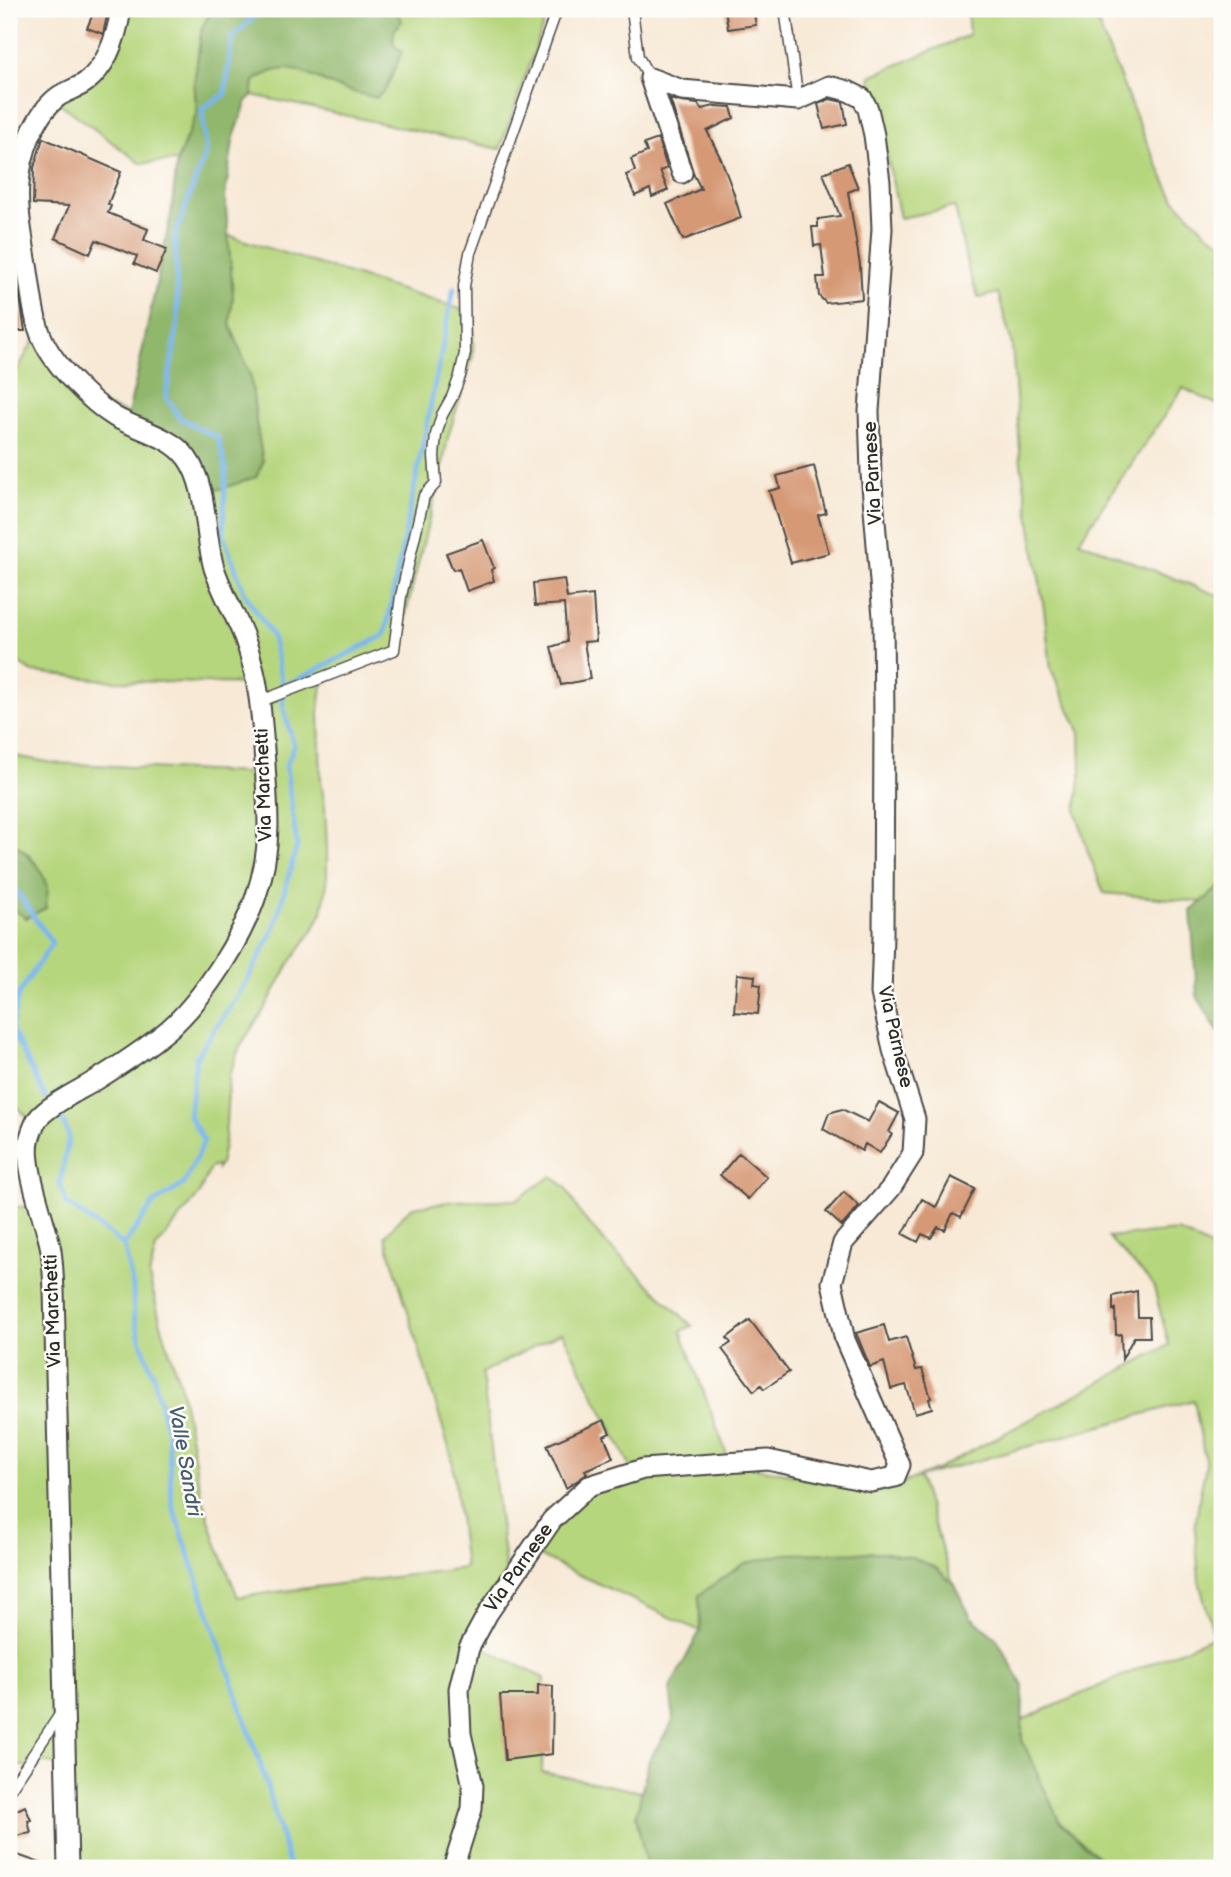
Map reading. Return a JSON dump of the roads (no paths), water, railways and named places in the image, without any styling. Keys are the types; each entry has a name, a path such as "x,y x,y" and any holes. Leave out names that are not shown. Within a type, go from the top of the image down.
{"street":[{"name":"Via Marchetti","path":"68,1868 54,1290 51,1249 29,1161 29,1141 37,1119 56,1104 118,1067 168,1030 190,1009 209,984 253,908 267,853 268,824 268,698 214,568 198,479 186,458 175,447 115,416 89,397 65,372 44,343 36,319 19,212 19,182 24,157 32,133 43,113 58,97 85,83 99,69 118,31 121,9"},
{"name":"Via Parnese","path":"453,1868 472,1809 473,1786 461,1734 459,1689 469,1648 488,1613 552,1520 589,1486 643,1469 768,1460 871,1482 895,1476 900,1465 845,1340 832,1283 843,1242 891,1188 913,1153 915,1119 893,1050 881,993 884,827 883,617 871,473 869,411 882,229 874,135 868,109 862,98 829,86 797,100 682,90 650,78"},
{"path":"650,78 682,173"}],"lane":[{"path":"268,698 394,650 401,596 424,496 436,483 436,435 463,365 464,286 470,253 557,9"},
{"path":"632,9 638,57 650,78"},
{"path":"785,9 797,100"},
{"path":"9,1791 64,1707"}],"waterway":[{"path":"124,1245 153,1204 184,1184 204,1141 189,1116 196,1057 246,983 274,929 297,846 286,766 294,746 283,706 283,687 272,635 245,594 223,534 226,469 218,438 180,418 166,397 178,322 175,236 206,152 202,108 225,95 232,38 262,9"},
{"path":"283,687 385,635 454,288"},
{"name":"Valle Sandri","path":"9,880 52,943 18,995 11,1029 46,1098"},
{"name":"Valle Sandri","path":"63,1121 69,1136 60,1184 66,1203 124,1245 133,1287 134,1315 154,1377 168,1435 172,1504 264,1775 290,1868"}]}
